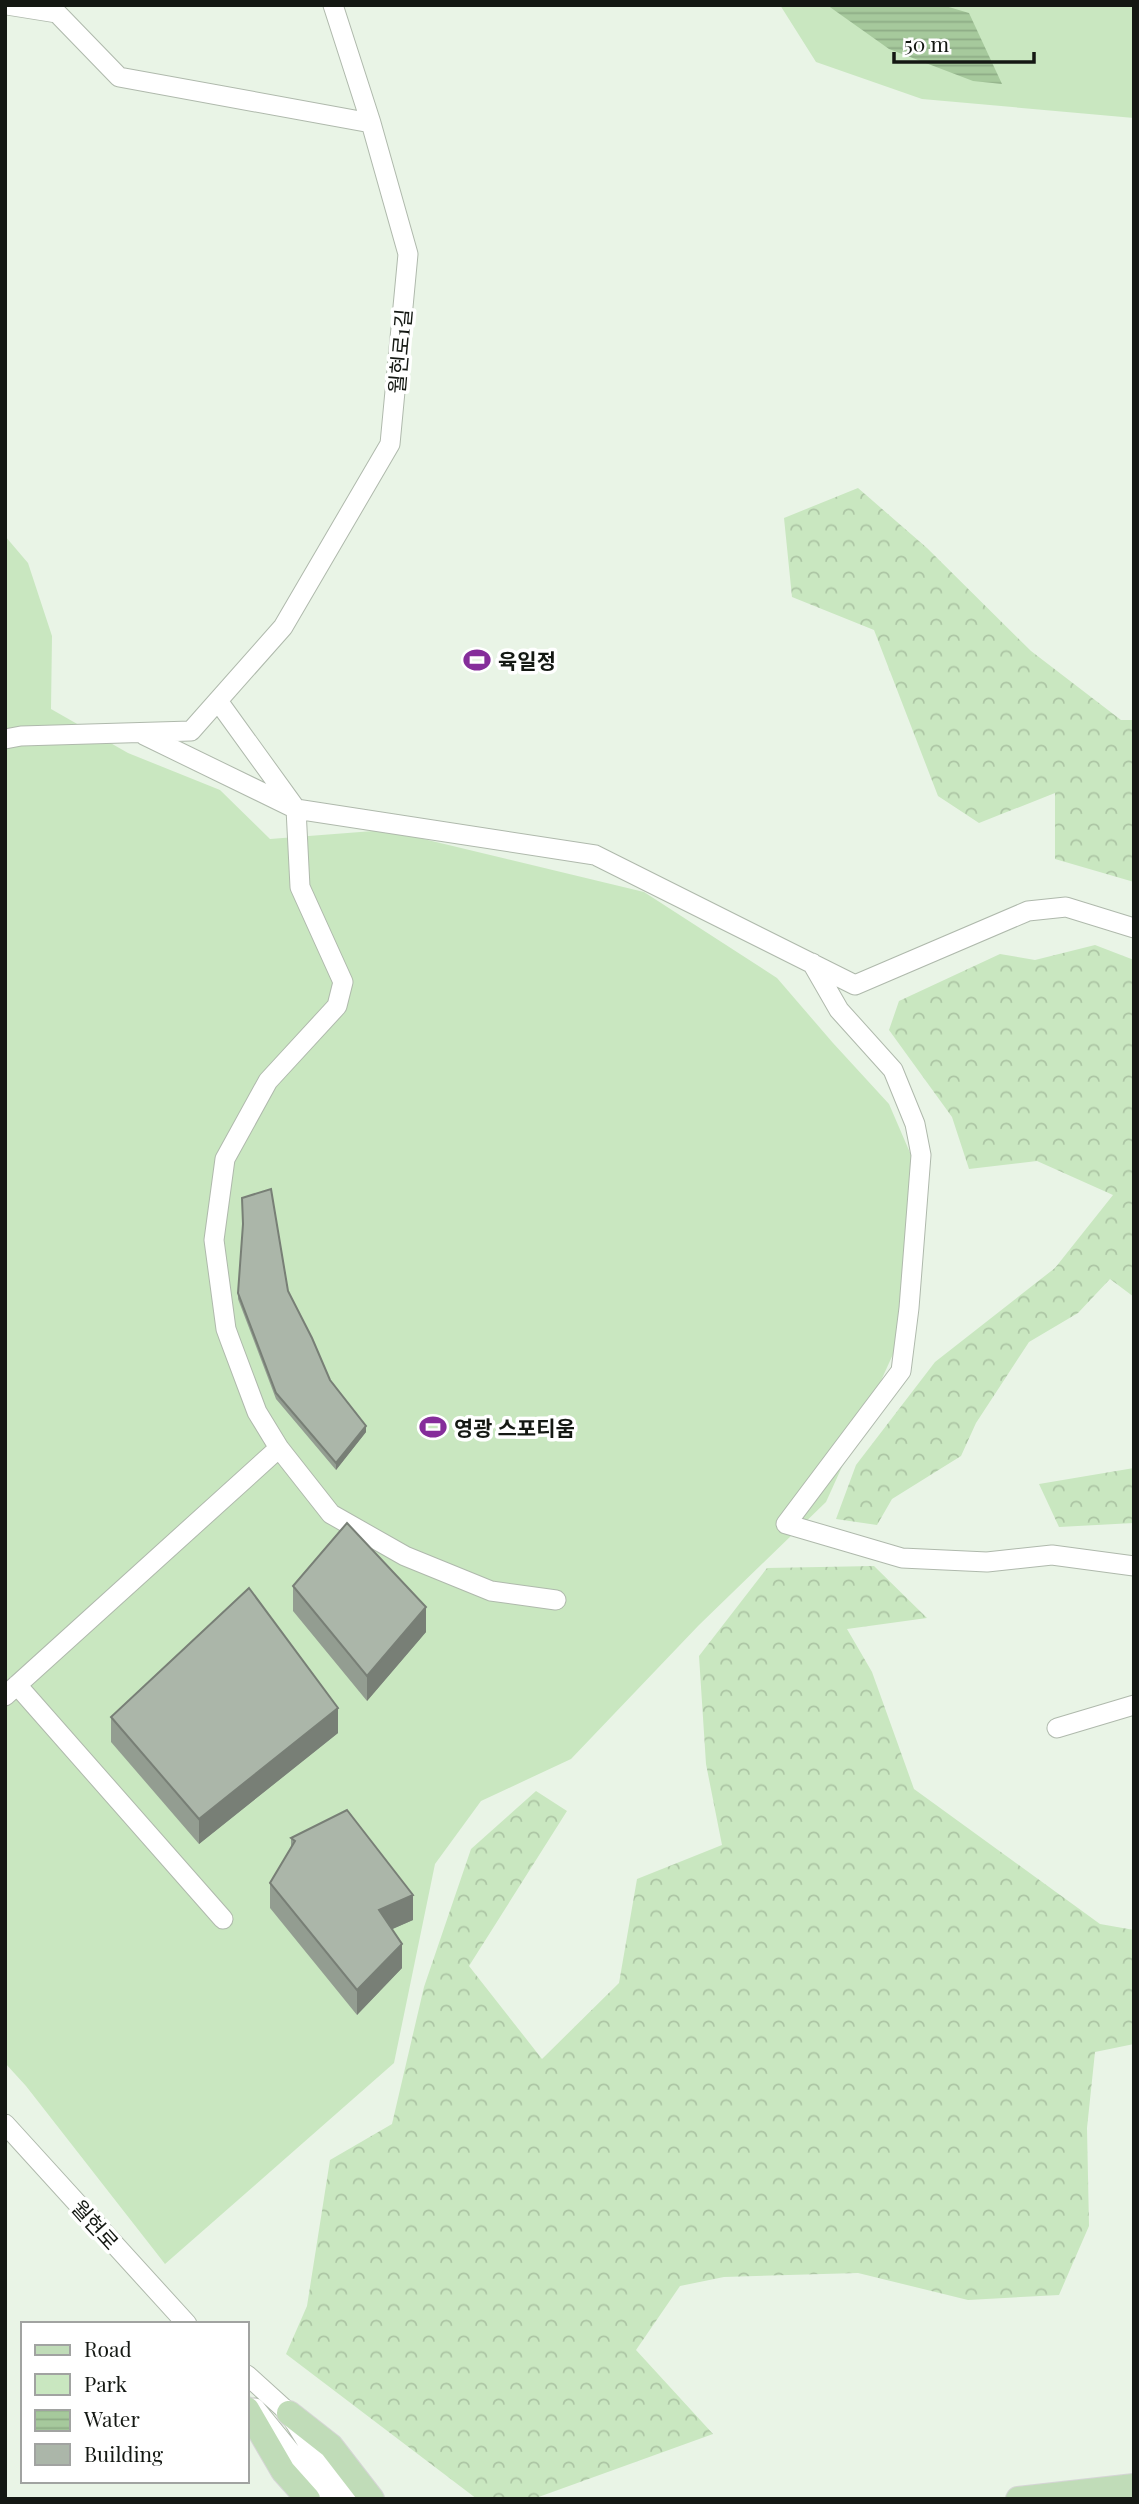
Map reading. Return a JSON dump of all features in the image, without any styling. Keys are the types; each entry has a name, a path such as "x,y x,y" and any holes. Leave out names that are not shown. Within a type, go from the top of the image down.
{"main road":[{"path":"248,2411 283,2471 308,2499"},
{"path":"289,2413 331,2446 372,2499"},
{"path":"1018,2499 1134,2486"}],"street":[{"path":"7,5 57,13 119,78 371,123"},
{"name":"월현로1길","path":"5,739 21,736 191,731 283,626 390,444 408,254 371,123 333,5"},
{"path":"218,701 296,809 300,887 343,982 337,1006 268,1082 225,1159 214,1240 226,1329 257,1412 279,1448 331,1514 405,1556 491,1591 556,1600"},
{"path":"139,733 296,809 595,855 855,985 1028,911 1066,907 1134,928"},
{"path":"812,964 839,1010 892,1070 915,1125 921,1155 909,1308 901,1371 786,1524 902,1558 987,1562 1052,1555 1134,1566"},
{"path":"223,1919 11,1691 279,1448"},
{"path":"1056,1728 1134,1705"},
{"name":"월현로","path":"5,2124 185,2322"},
{"path":"248,2376 289,2413 318,2460 347,2499"},
{"path":"248,2401 329,2499"}],"green space":[{"path":"780,5 1134,5 1134,118 922,99 816,62"},
{"path":"858,488 927,548 1031,651 1121,720 1134,720 1134,882 1055,859 1055,793 979,823 938,796 874,630 792,597 784,518"},
{"name":"영광 스포티움","path":"5,536 28,563 52,636 51,709 128,753 220,790 270,839 386,830 644,892 777,978 889,1104 914,1162 910,1262 894,1352 826,1502 699,1625 571,1759 481,1801 435,1864 394,2063 165,2264 26,2086 5,2063"},
{"path":"1095,945 1134,960 1134,1297 1110,1279 1078,1313 1029,1342 976,1423 961,1456 892,1499 877,1525 836,1519 856,1465 935,1362 1055,1268 1113,1195 1037,1161 969,1169 952,1117 889,1030 899,1001 1000,954 1035,960"},
{"path":"1134,1468 1134,1523 1059,1527 1039,1484"},
{"path":"874,1566 927,1618 847,1629 872,1672 914,1789 1100,1924 1134,1930 1134,2044 1095,2052 1087,2128 1089,2226 1059,2295 968,2300 858,2273 724,2277 680,2286 636,2350 713,2434 533,2499 477,2499 286,2354 307,2306 330,2160 392,2124 424,1987 471,1849 536,1791 567,1811 469,1966 542,2059 619,1983 637,1879 722,1845 706,1764 699,1656 767,1568"}],"water":[{"path":"827,5 942,5 969,13 1002,84 973,81 889,49"}],"building":[{"path":"271,1189 288,1291 330,1380 366,1426 336,1463 276,1393 238,1293 242,1198"},
{"path":"347,1523 426,1607 367,1676 293,1586"},
{"path":"249,1588 338,1708 199,1819 111,1717"},
{"path":"347,1810 413,1895 379,1910 402,1944 357,1990 270,1883 295,1841 291,1838"}],"place":[{"name":"육일정","path":"477,660"},
{"name":"영광 스포티움","path":"433,1427"}]}
